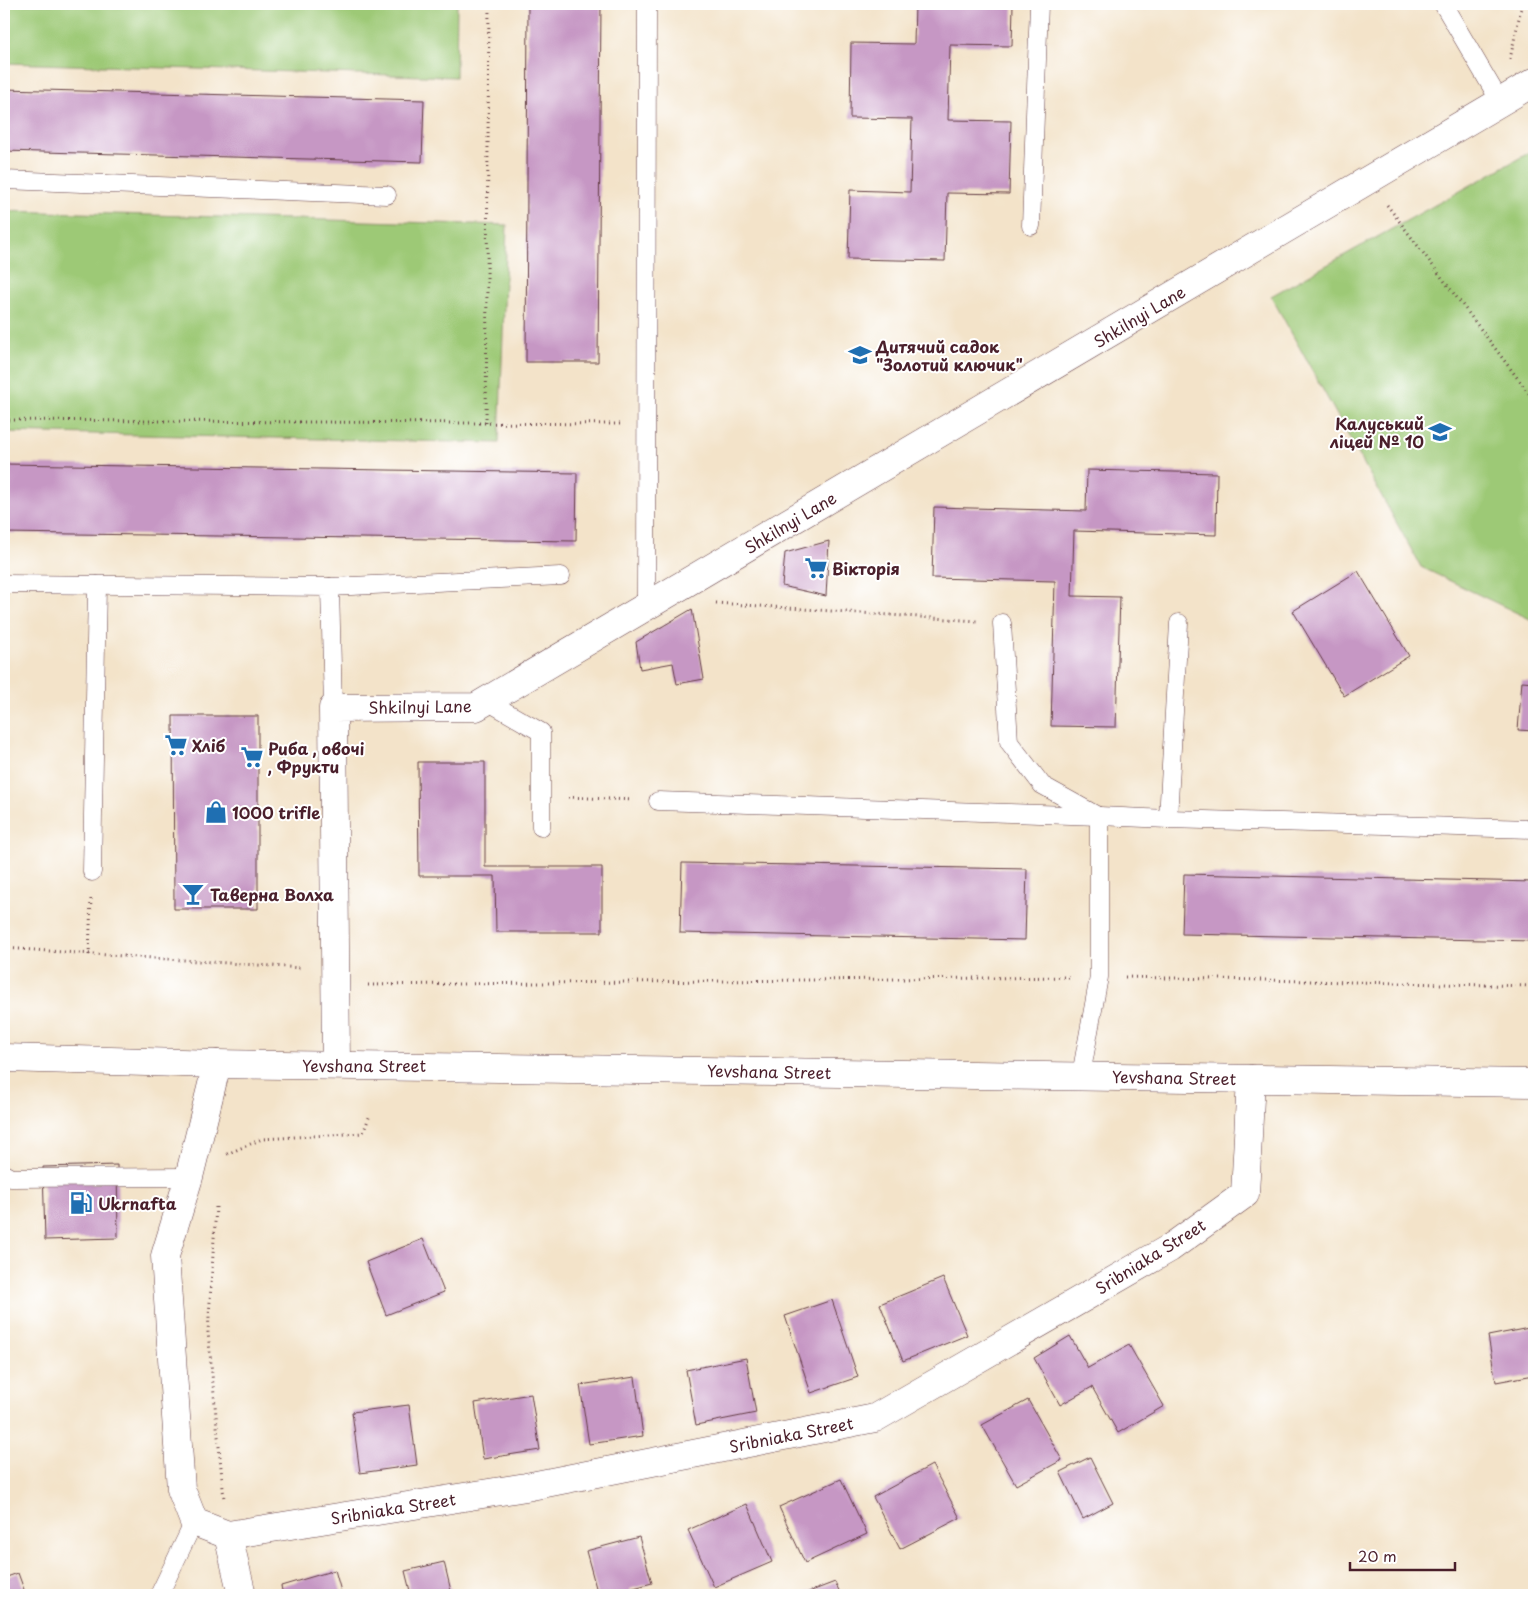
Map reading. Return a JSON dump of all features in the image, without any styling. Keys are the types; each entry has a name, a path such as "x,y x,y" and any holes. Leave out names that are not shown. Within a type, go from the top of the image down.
{"street":[{"name":"Shkilnyi Lane","path":"333,708 476,707 1534,82"},
{"path":"333,708 336,1066"},
{"name":"Yevshana Street","path":"4,1058 336,1066 1081,1075 1534,1083"},
{"path":"217,1064 189,1177 165,1256 181,1489 194,1522 228,1535 242,1595"},
{"name":"Sribniaka Street","path":"228,1535 526,1487 875,1418 1170,1248 1245,1194 1251,1078"}],"lane":[{"path":"646,607 647,4"},
{"path":"1032,226 1039,4"},
{"path":"1443,4 1501,103"},
{"path":"4,180 387,195"},
{"path":"4,584 330,587 561,576"},
{"path":"92,872 97,585"},
{"path":"330,587 333,708"},
{"path":"1002,623 1009,742 1042,785 1099,816"},
{"path":"1168,819 1178,623"},
{"path":"487,701 541,732 542,827"},
{"path":"658,801 1168,819 1534,829"},
{"path":"1081,1075 1099,977 1099,816"},
{"path":"4,1174 11,1178 189,1177"},
{"path":"159,1595 194,1522"}],"path":[{"path":"486,423 489,4"},
{"path":"1501,103 1522,4"},
{"path":"1368,181 1534,400"},
{"path":"4,420 646,424"},
{"path":"710,603 1002,623"},
{"path":"541,796 658,801"},
{"path":"89,955 92,872"},
{"path":"4,948 335,970 369,986 1099,977 1534,986"},
{"path":"219,1157 262,1139 363,1133 370,1115"},
{"path":"216,1206 208,1332 228,1535"}],"green space":[{"path":"4,4 457,4 456,77 4,63"},
{"name":"Калуський ліцей № 10","path":"1534,150 1534,621 1421,567 1271,296"},
{"path":"7,211 507,225 499,443 4,432"}],"building":[{"path":"528,4 601,4 598,362 526,362"},
{"path":"915,4 1013,4 1012,46 950,45 948,120 1011,121 1009,194 947,193 945,261 848,259 850,190 910,192 912,119 850,118 851,43 914,44"},
{"path":"4,89 424,100 422,162 4,151"},
{"path":"4,464 577,473 576,541 4,533"},
{"path":"1087,470 1217,473 1216,535 1074,531 1072,596 1120,597 1116,727 1051,726 1055,581 932,578 934,507 1086,511"},
{"path":"829,541 826,596 782,586 785,553"},
{"path":"1358,571 1409,656 1344,696 1293,611"},
{"path":"692,609 704,679 677,684 673,663 640,669 636,642"},
{"path":"1522,681 1534,682 1534,731 1518,730"},
{"name":"1000 trifle","path":"173,716 258,716 258,909 174,909"},
{"path":"418,762 485,762 485,867 602,867 602,932 496,932 495,876 419,876"},
{"path":"682,863 1027,869 1025,940 680,933"},
{"path":"1184,874 1534,882 1534,941 1182,934"},
{"name":"Ukrnafta","path":"117,1165 118,1238 45,1240 43,1167"},
{"path":"423,1239 444,1292 386,1315 366,1262"},
{"path":"943,1278 967,1335 903,1361 880,1304"},
{"path":"832,1300 858,1377 811,1393 785,1316"},
{"path":"1534,1327 1534,1375 1496,1382 1488,1336"},
{"path":"1070,1336 1088,1368 1129,1345 1164,1406 1118,1433 1092,1387 1060,1405 1034,1358"},
{"path":"746,1358 756,1413 696,1425 686,1370"},
{"path":"635,1377 643,1436 589,1444 580,1385"},
{"path":"531,1394 540,1450 483,1459 475,1403"},
{"path":"1028,1400 1062,1460 1016,1485 982,1425"},
{"path":"409,1405 417,1465 360,1473 352,1412"},
{"path":"1090,1457 1113,1503 1083,1519 1060,1472"},
{"path":"932,1465 960,1518 900,1549 873,1497"},
{"path":"841,1479 867,1534 805,1563 779,1507"},
{"path":"747,1504 772,1562 714,1587 688,1530"},
{"path":"639,1537 652,1583 630,1589 631,1595 598,1595 586,1551"},
{"path":"444,1562 452,1595 411,1595 405,1571"},
{"path":"335,1570 342,1595 283,1595 281,1586"},
{"path":"18,1573 26,1595 4,1595 4,1578"},
{"path":"835,1582 841,1595 801,1595"}],"place":[{"name":"Дитячий садок \"Золотий ключик\"","path":"860,355"},
{"name":"Калуський ліцей № 10","path":"1440,432"},
{"name":"Вікторія","path":"816,568"},
{"name":"Хліб","path":"176,745"},
{"name":"Риба , овочі , Фрукти","path":"252,757"},
{"name":"1000 trifle","path":"216,812"},
{"name":"Таверна Волха","path":"193,894"},
{"name":"Ukrnafta","path":"81,1203"}]}
